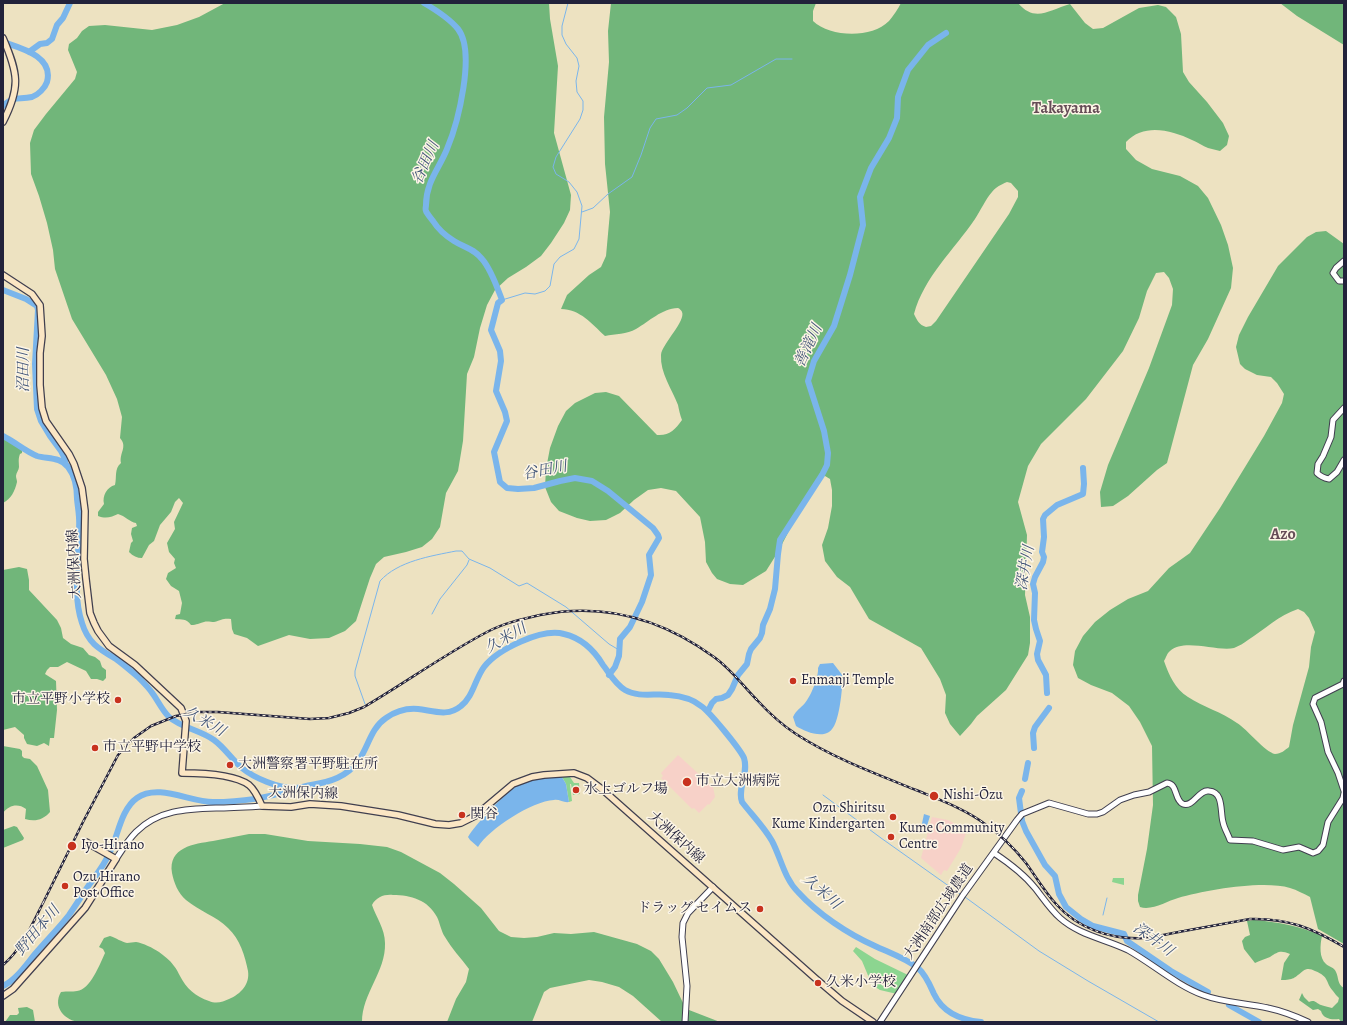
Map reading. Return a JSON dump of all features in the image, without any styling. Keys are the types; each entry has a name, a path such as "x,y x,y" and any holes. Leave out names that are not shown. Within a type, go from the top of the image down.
{"main road":[{"path":"3,38 14,66 16,81 15,96 3,122"},
{"name":"大洲保内線","path":"3,275 32,294 40,305 42,336 40,359 42,408 46,421 69,454 82,488 85,511 84,559 90,613 98,631 109,646 135,665 179,706 186,722 182,773 216,775 235,779 247,784 261,804 291,807 310,804 341,806 398,815 434,824 449,825 461,823 475,816 484,810 513,784 544,775 574,773 594,782 815,978 842,1000 873,1022"},
{"path":"3,996 13,989 85,908 115,858 86,842"}],"street":[{"path":"1344,261 1333,273 1339,281 1344,282"},
{"path":"1344,408 1333,420 1331,437 1318,464 1317,473 1324,478 1329,479 1337,472 1344,460"},
{"name":"大洲南部広域農道","path":"880,1022 963,895 1021,815 1049,803 1088,814 1096,814 1103,812 1120,800 1149,792 1170,783 1174,787 1178,799 1185,805 1206,790 1217,794 1220,799 1223,823 1230,840 1253,841 1283,850 1299,847 1313,853 1318,851 1323,845 1326,826 1343,798 1344,792 1338,773 1328,752 1321,722 1313,704 1315,698 1342,684 1344,681"},
{"path":"115,858 136,832 147,823 163,815 187,809 261,804"},
{"path":"994,852 1024,876 1052,910 1061,918 1084,933 1130,951 1190,989 1203,995 1268,1007 1294,1015 1308,1022"},
{"path":"686,1022 687,986 682,937 683,923 693,907 713,888"}],"shaded area":[{"name":"市立大洲病院","path":"678,755 713,787 715,797 709,805 708,804 699,813 694,808 692,809 661,778 663,776 661,773"},
{"path":"932,817 948,820 967,830 961,848 947,871 944,870 941,875 921,858"}],"green space":[{"path":"225,3 549,3 550,19 558,66 554,133 571,195 570,210 564,223 551,243 541,256 508,278 495,290 487,305 480,328 474,357 467,374 463,441 458,471 446,493 440,527 432,539 422,547 384,557 376,564 356,621 345,631 329,638 310,639 289,635 258,646 247,638 234,634 231,619 191,625 186,620 175,619 176,615 180,614 182,603 179,591 171,586 166,579 168,573 176,568 174,563 175,559 169,552 167,543 175,529 174,522 183,503 179,498 175,502 171,512 160,525 154,541 149,545 142,558 138,558 129,552 133,541 131,534 132,528 137,526 136,523 118,514 109,517 98,516 98,512 104,504 106,492 115,485 117,470 121,463 123,447 120,438 122,417 117,399 106,375 72,319 55,269 53,250 47,223 31,174 30,143 34,130 75,79 77,72 68,50 69,44 77,38 82,31 89,26 105,25 152,30 177,25 199,17"},
{"path":"611,3 816,3 813,11 813,21 830,30 851,34 872,31 881,27 889,21 901,3 1018,3 1024,9 1036,14 1049,12 1070,4 1085,23 1093,29 1103,28 1139,8 1158,5 1166,7 1176,17 1181,34 1183,72 1189,82 1223,123 1229,136 1227,145 1220,151 1208,148 1175,133 1149,130 1133,136 1126,142 1126,149 1136,160 1152,169 1180,176 1198,186 1208,198 1221,225 1228,245 1233,268 1231,288 1208,339 1193,365 1167,463 1128,496 1113,506 1101,507 1100,492 1108,465 1149,368 1172,305 1173,289 1169,278 1164,272 1156,273 1147,291 1139,318 1123,351 1086,399 1041,444 1028,466 1018,502 1027,535 1025,595 1030,617 1030,643 1028,655 1006,690 977,716 960,736 950,724 945,713 946,695 940,679 921,648 869,619 850,587 837,577 825,561 822,545 828,528 832,506 832,490 830,479 825,476 819,478 806,498 778,552 766,571 743,585 730,584 717,579 712,573 706,562 705,542 700,517 676,491 661,488 648,490 620,513 606,520 590,521 577,518 559,511 551,502 545,487 546,469 550,448 558,426 566,411 575,403 595,393 606,392 619,396 657,435 671,432 682,420 678,405 664,375 661,362 662,350 681,321 682,312 680,309 672,309 661,313 632,331 605,336 580,314 561,309 567,295 589,275 601,267 606,256 610,212 605,164 604,117 609,62 608,31","holes":["1007,182 1011,183 1018,191 1018,197 1009,214 936,321 931,326 926,327 922,325 918,322 914,314 932,276 975,219 992,192 1002,184"]},
{"path":"1280,3 1344,3 1344,45 1297,16"},
{"path":"1326,231 1344,244 1344,944 1318,929 1310,897 1293,889 1279,886 1265,885 1219,889 1178,898 1154,907 1140,907 1138,895 1147,849 1153,805 1152,746 1140,722 1129,706 1112,693 1078,678 1073,665 1075,651 1083,636 1095,622 1110,610 1128,599 1148,591 1169,568 1190,553 1220,508 1264,436 1282,403 1284,394 1271,377 1257,375 1245,369 1240,364 1236,347 1239,335 1278,266 1307,237 1316,232","holes":["1298,609 1304,612 1309,618 1315,632 1311,647 1309,667 1293,725 1289,747 1281,753 1275,754 1266,749 1237,723 1183,694 1173,681 1164,661 1167,654 1176,647 1192,645 1227,649 1234,648 1284,615"]},
{"path":"3,437 22,450 22,453 19,457 19,468 16,475 17,482 15,489 10,497 3,503"},
{"path":"19,567 27,569 29,590 57,620 61,628 63,638 71,644 83,648 89,655 100,661 102,667 106,670 106,678 103,681 91,679 86,671 67,662 58,667 50,667 47,670 45,674 56,681 57,710 54,738 50,738 49,746 44,743 37,746 27,744 24,735 15,727 3,730 3,570"},
{"path":"3,746 20,749 24,758 30,759 37,766 48,790 50,812 42,819 25,819 26,809 20,806 8,808 3,813"},
{"name":"水上ゴルフ場","path":"568,774 574,783 579,783 580,794 573,795 570,784 572,801 569,802 566,784 561,775"},
{"path":"14,826 17,827 24,838 23,840 3,848 3,830"},
{"path":"249,834 265,834 308,841 387,847 401,852 440,873 481,908 499,931 511,937 524,938 554,933 571,934 594,932 637,944 651,951 659,959 673,982 684,1005 689,1010 720,1022 662,1022 633,996 619,987 589,980 550,988 544,992 532,1022 447,1022 456,999 466,982 469,969 442,932 437,917 429,906 412,897 400,895 390,895 378,898 372,905 384,933 385,943 382,964 366,1002 362,1022 80,1022 69,1019 65,1016 59,1008 58,1003 61,992 82,990 86,986 94,976 105,953 103,949 99,947 104,938 110,936 127,943 142,943 159,952 176,968 188,988 204,999 212,1002 222,1002 241,991 248,980 248,971 239,942 232,932 223,924 191,904 183,897 174,880 172,864 174,857 184,848"},
{"path":"1113,878 1124,878 1124,885 1112,882"},
{"path":"1254,920 1289,925 1322,936 1322,958 1326,964 1335,970 1339,983 1344,988 1344,1022 1341,1022 1339,1019 1331,1019 1326,1017 1318,1009 1313,1010 1299,1000 1302,993 1309,1002 1314,1001 1332,1008 1338,1002 1339,998 1320,973 1308,969 1304,970 1294,978 1289,980 1281,980 1284,963 1290,954 1284,952 1277,953 1255,963 1244,949 1242,941 1245,937 1250,935 1247,921"},
{"path":"856,947 875,959 908,975 897,994 880,990 872,985 862,961 853,951"},
{"path":"27,1007 33,1010 35,1022 5,1022 10,1015 17,1015 19,1013 18,1008"}],"water":[{"path":"833,663 843,676 840,706 836,722 833,728 825,734 808,732 796,726 793,717 810,696 816,681 820,664"},
{"path":"553,776 562,777 566,784 569,802 556,800 534,805 501,824 491,832 478,847 470,840 468,837 477,825 512,789 526,782"},
{"path":"924,814 930,816 926,829 921,828"}],"waterway":[{"path":"29,52 40,44 47,43 52,39 57,25 63,18 70,3"},
{"name":"谷田川","path":"424,3 438,11 454,25 458,29 463,40 465,70 460,106 447,149 428,189 426,210 435,224 445,235 479,255 491,273 502,300 498,303 491,330 500,351 501,361 496,391 505,412 507,421 494,452 500,482 507,488 518,489 534,488 575,478 592,481 608,491 653,528 659,538 649,555 651,575 642,602 630,627 620,639 619,656 615,667 609,675"},
{"path":"502,300 525,293 535,294 545,291 550,286 554,264 560,257 574,249 579,239 582,206 577,192 569,182 556,174 553,167 556,157 580,119 583,110 583,101 577,92 576,81 579,66 577,58 566,44 562,35 562,26 568,3"},
{"name":"善滝川","path":"708,711 716,699 728,695 738,675 747,664 751,649 760,638 775,589 780,540 827,465 828,453 824,431 808,381 814,361 834,326 850,275 863,225 860,197 871,168 889,138 897,118 898,97 908,70 928,45 946,33"},
{"name":"沼田川","path":"3,42 34,54 41,60 48,73 47,82 37,95 14,99 3,106"},
{"path":"582,212 593,208 608,194 632,177 650,128 656,119 677,115 687,108 707,88 731,85 776,59 792,59"},
{"name":"沼田川","path":"3,290 26,299 37,306 35,364 37,409 41,421 61,451 65,459 65,464"},
{"name":"久米川","path":"3,436 37,456 62,461 68,467 74,478 79,521 77,600 82,623 87,636 95,645 119,661 138,677 146,685 169,717 174,721 214,740 238,765 247,772 266,782 288,788 300,787 338,778 354,766 359,760 377,727 381,722 390,716 402,710 410,709 441,712 456,709 468,698 484,667 499,653 521,642 544,634 564,634 576,638 591,650 621,688 641,695 673,695 682,697 694,701 705,709 731,739 744,758 745,770 741,791 742,802 769,836 789,881 798,892 824,916 844,929 865,941 913,964 926,977 938,1001 948,1011 960,1017 981,1022"},
{"name":"深井川","path":"1047,693 1046,675 1038,660 1037,654 1040,641 1034,620 1035,593 1033,584 1044,557 1042,552 1044,537 1043,519 1045,515 1057,505 1083,494 1083,468"},
{"path":"365,704 355,676 355,671 380,581 387,574 405,564 436,555 462,551 469,559 490,568 519,586 527,583 566,607 609,644 619,650"},
{"path":"432,614 440,599 467,565 469,560"},
{"name":"深井川","path":"1034,748 1033,733 1035,727 1049,708"},
{"name":"深井川","path":"1025,779 1028,763"},
{"name":"野田本川","path":"3,986 20,972 69,915 106,861 113,846 120,823 127,809 137,798 154,792 174,794 204,801 234,801 254,799 294,789"},
{"name":"深井川","path":"1022,791 1019,798 1022,821 1045,865 1055,876 1059,894 1066,907 1093,926 1124,934 1127,941 1171,971 1208,992"},
{"path":"823,795 960,894"},
{"path":"965,897 1039,951 1159,1022"},
{"path":"1103,915 1107,898"},
{"name":"深井川","path":"1229,1005 1259,1022"}],"railway":[{"path":"43,903 118,755 134,738 151,726 176,716 198,712 218,712 310,719 329,718 349,713 364,707 493,629 540,615 587,611 632,617 674,633 714,657 731,672 771,714 786,727 810,743 870,772 961,809 977,819 1007,842 1017,852 1044,889 1065,913 1096,931 1120,937 1144,938 1250,919 1264,919 1288,922 1321,934 1344,947"},
{"path":"3,965 22,943 45,899"}],"place":[{"name":"Enmanji Temple","path":"793,681"},
{"name":"市立平野小学校","path":"118,700"},
{"name":"市立平野中学校","path":"95,748"},
{"name":"大洲警察署平野駐在所","path":"230,765"},
{"name":"市立大洲病院","path":"687,782"},
{"name":"水上ゴルフ場","path":"576,790"},
{"name":"Nishi-Ōzu","path":"934,796"},
{"name":"関谷","path":"462,815"},
{"name":"Ozu Shiritsu Kume Kindergarten","path":"893,817"},
{"name":"Kume Community Centre","path":"891,837"},
{"name":"Iyo-Hirano","path":"72,846"},
{"name":"Ozu Hirano Post Office","path":"65,886"},
{"name":"ドラッグ セイムス","path":"760,909"},
{"name":"久米小学校","path":"818,983"}],"district":[{"name":"Takayama","path":"1066,109"},
{"name":"Azo","path":"1283,535"}]}
